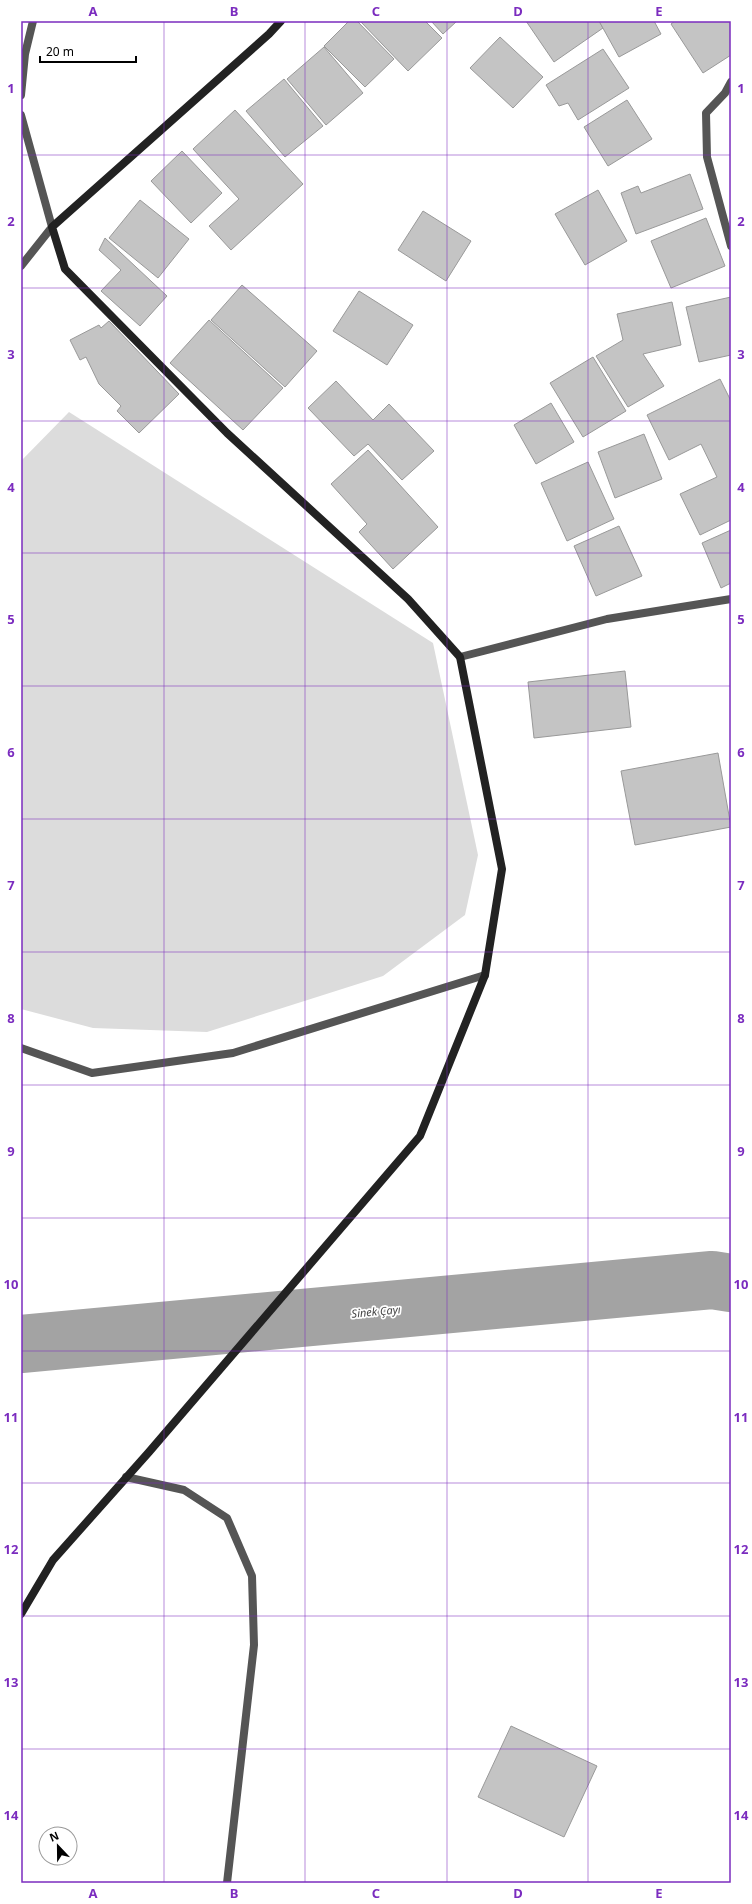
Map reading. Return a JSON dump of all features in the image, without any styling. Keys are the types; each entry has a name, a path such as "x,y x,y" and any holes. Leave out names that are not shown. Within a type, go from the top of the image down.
{"main road":[{"path":"21,1614 53,1560 149,1452 420,1136 485,975 502,869 460,657 408,599 227,433 65,269 52,227 269,34 281,21"}],"street":[{"path":"21,95 25,54 33,21"},
{"path":"731,82 725,93 706,113 707,157 731,246"},
{"path":"21,115 52,227 21,266"},
{"path":"460,657 607,619 731,599"},
{"path":"21,1048 92,1073 233,1053 485,975"},
{"path":"126,1477 184,1490 227,1518 252,1576 254,1645 227,1883"}],"shaded area":[{"path":"69,412 433,643 478,855 465,915 383,976 207,1032 93,1028 21,1009 21,461"}],"building":[{"path":"349,21 357,21 394,59 365,87 324,46"},
{"path":"360,21 425,21 442,38 408,71"},
{"path":"431,21 457,21 443,34"},
{"path":"526,21 599,21 603,28 554,62"},
{"path":"599,21 654,21 661,34 619,57"},
{"path":"675,21 731,21 731,55 703,73 671,24"},
{"path":"500,37 543,77 513,108 470,68"},
{"path":"324,47 363,93 326,125 287,79"},
{"path":"603,49 629,88 578,120 568,103 559,106 546,85"},
{"path":"284,79 323,126 285,157 246,111"},
{"path":"627,100 652,139 608,166 584,127"},
{"path":"235,110 303,184 231,250 209,226 239,199 193,149"},
{"path":"182,151 222,193 191,223 151,181"},
{"path":"690,174 703,209 636,234 621,193 638,186 641,193"},
{"path":"598,190 627,241 585,265 555,214"},
{"path":"140,200 189,239 158,278 109,238"},
{"path":"423,211 471,241 446,281 398,250"},
{"path":"706,218 725,266 671,288 651,241"},
{"path":"105,238 167,296 140,326 101,291 121,270 99,250"},
{"path":"242,285 317,351 285,387 211,320"},
{"path":"359,291 413,325 387,365 333,331"},
{"path":"731,297 731,355 699,362 686,307"},
{"path":"672,302 681,345 643,354 664,386 628,407 596,356 623,340 617,314"},
{"path":"209,320 283,388 243,430 170,363"},
{"path":"109,321 179,394 139,433 117,411 121,406 99,384 86,357 80,360 70,340 99,325 101,328"},
{"path":"593,357 626,411 583,437 550,383"},
{"path":"720,379 731,401 731,520 700,535 680,494 717,477 701,444 669,460 647,415"},
{"path":"336,381 373,420 389,404 434,451 402,480 368,444 354,456 308,408"},
{"path":"551,403 574,442 536,464 514,425"},
{"path":"644,434 662,479 615,498 598,452"},
{"path":"368,450 438,527 393,569 359,532 367,524 331,484"},
{"path":"588,462 614,519 567,541 541,483"},
{"path":"619,526 642,576 596,596 574,546"},
{"path":"731,530 731,583 721,588 702,543"},
{"path":"625,671 631,727 534,738 528,682"},
{"path":"718,753 731,827 635,845 621,771"},
{"path":"511,1726 597,1766 564,1837 478,1797"}],"waterway":[{"name":"Sinek Çayı","path":"21,1344 712,1280 731,1283"}]}
